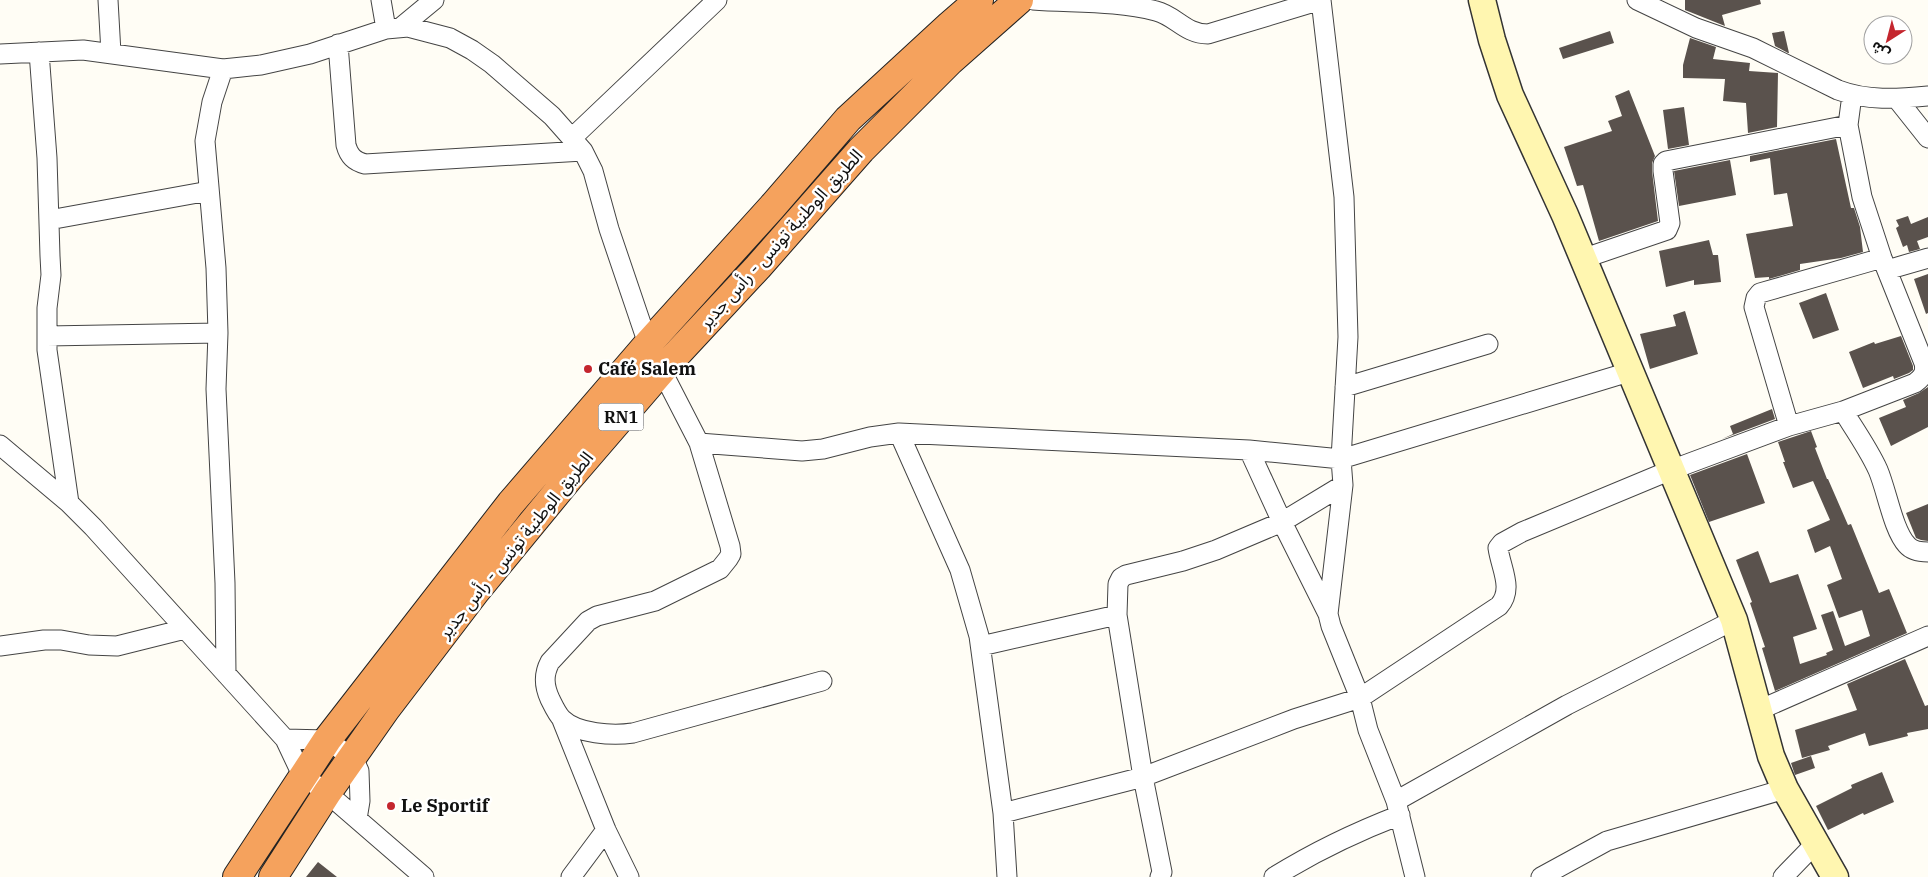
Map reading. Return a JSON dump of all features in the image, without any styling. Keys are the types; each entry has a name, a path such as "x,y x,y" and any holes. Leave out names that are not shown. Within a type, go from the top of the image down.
{"highway":[{"name":"الطريق الوطنية تونس - رأس جدير","path":"237,877 326,740 511,503 648,344 772,207 848,119 979,0"},
{"name":"الطريق الوطنية تونس - رأس جدير","path":"272,877 327,793 386,709 476,591 568,478 662,370 758,267 861,150 950,61 1019,0"}],"street":[{"path":"108,0 111,53"},
{"path":"381,0 393,28"},
{"path":"393,28 434,0"},
{"path":"338,44 346,145 352,158 358,162 365,164 578,144 717,0"},
{"path":"1033,0 1120,5 1156,11 1167,15 1182,26 1198,34 1208,34 1321,0 1344,197 1348,337 1341,458 1343,485 1328,614"},
{"path":"1482,0 1492,40 1510,95 1582,259 1734,620 1771,756 1785,789 1835,877"},
{"path":"1637,0 1696,28 1753,48 1852,95 1897,98 1928,96"},
{"path":"0,54 83,50 223,69 261,65 310,54 393,28 408,27 450,38 472,50 552,116 578,144 593,171 609,229 648,344 699,443 730,546 728,559 720,569 674,593 641,605 597,616 588,621 550,662 547,669 546,688 562,720 606,830 629,877"},
{"path":"39,52 47,158 51,275 47,308 47,350 69,503"},
{"path":"223,69 212,102 205,141 216,268 218,333 216,389 225,583 226,674"},
{"path":"1003,813 1143,777 1294,720 1360,698 1500,606 1505,600 1507,591 1498,548 1502,543 1522,532 1671,470 1789,426 1843,411 1915,383 1927,374 1884,264 1862,197 1848,125 1852,95"},
{"path":"1897,98 1928,138"},
{"path":"1582,259 1667,230 1670,227 1663,171 1666,161 1673,158 1848,125"},
{"path":"49,220 208,191"},
{"path":"1789,426 1754,306 1756,298 1760,293 1884,264 1928,258"},
{"path":"47,336 218,333"},
{"path":"1345,387 1488,344"},
{"path":"699,443 802,451 870,437 899,434 1249,450 1341,458 1629,372"},
{"path":"1843,411 1877,468 1886,489 1899,535 1908,547 1919,552 1928,552"},
{"path":"899,434 960,570 979,636 1003,813 1007,877"},
{"path":"0,445 69,503 100,534 285,739 302,775 327,793 418,875"},
{"path":"1249,450 1282,522 1328,614 1360,698 1368,730 1398,808 1416,877"},
{"path":"1160,877 1162,872 1143,777 1117,615 1118,584 1121,578 1126,575 1183,562 1282,522 1343,485"},
{"path":"980,646 1117,615"},
{"path":"1274,877 1301,860 1362,829 1568,706 1734,620"},
{"path":"0,646 27,641 52,640 88,645 117,646 185,629"},
{"path":"1759,710 1928,636"},
{"path":"562,720 576,727 604,735 633,733 822,681"},
{"path":"285,739 326,740 353,758 359,771 360,801 357,819"},
{"path":"1541,877 1607,841 1785,789"},
{"path":"571,877 606,830"},
{"path":"1783,877 1816,844"}],"building":[{"path":"1685,0 1760,0 1761,4 1722,15 1725,26 1685,10"},
{"path":"1610,31 1614,43 1563,59 1559,48"},
{"path":"1784,31 1789,53 1775,46 1772,33"},
{"path":"1690,38 1716,47 1713,59 1750,63 1749,71 1778,73 1777,127 1748,133 1746,103 1723,101 1725,79 1683,78 1683,65"},
{"path":"1629,90 1655,156 1652,163 1652,171 1658,221 1599,241 1583,185 1577,186 1564,147 1612,131 1608,121 1622,116 1615,96"},
{"path":"1684,107 1689,145 1668,149 1663,110"},
{"path":"1836,139 1851,208 1854,208 1860,227 1863,252 1841,258 1800,264 1800,270 1769,279 1769,277 1755,278 1746,234 1793,226 1787,193 1774,195 1770,158 1750,162 1750,156"},
{"path":"1730,160 1736,195 1679,206 1674,171"},
{"path":"1908,216 1911,224 1928,217 1928,237 1917,241 1920,249 1909,252 1907,245 1903,247 1896,228 1899,226 1896,220"},
{"path":"1709,240 1713,255 1718,255 1721,282 1694,285 1694,280 1666,287 1659,251"},
{"path":"1928,274 1928,313 1926,314 1914,279"},
{"path":"1826,293 1839,330 1813,339 1799,303"},
{"path":"1685,311 1698,354 1650,369 1640,334 1676,326 1673,315"},
{"path":"1901,336 1913,370 1894,379 1893,376 1863,388 1849,352 1874,342 1875,344"},
{"path":"1928,387 1928,427 1891,446 1879,418 1906,407 1903,400"},
{"path":"1772,409 1775,419 1722,439 1733,434 1730,426"},
{"path":"1811,431 1817,447 1815,448 1827,479 1848,525 1851,524 1879,593 1889,589 1907,633 1775,691 1762,648 1765,647 1750,603 1752,602 1736,560 1758,551 1770,583 1798,574 1817,629 1793,637 1800,664 1827,655 1826,653 1833,650 1821,615 1833,611 1845,646 1870,636 1862,610 1839,618 1827,585 1842,579 1830,546 1815,553 1807,530 1830,520 1813,481 1793,488 1783,462 1785,462 1778,442"},
{"path":"1747,454 1765,503 1709,522 1690,475"},
{"path":"1928,504 1928,541 1916,538 1906,513"},
{"path":"1905,659 1925,706 1928,705 1928,729 1907,733 1908,736 1869,746 1865,733 1828,746 1830,750 1802,758 1795,730 1857,710 1847,684"},
{"path":"1811,756 1815,768 1795,775 1791,763"},
{"path":"1882,772 1894,802 1864,815 1863,813 1828,830 1816,806 1852,788 1851,785"},
{"path":"318,862 337,877 306,877"}],"place":[{"name":"Café Salem","path":"588,369"},
{"name":"Le Sportif","path":"391,806"}]}
